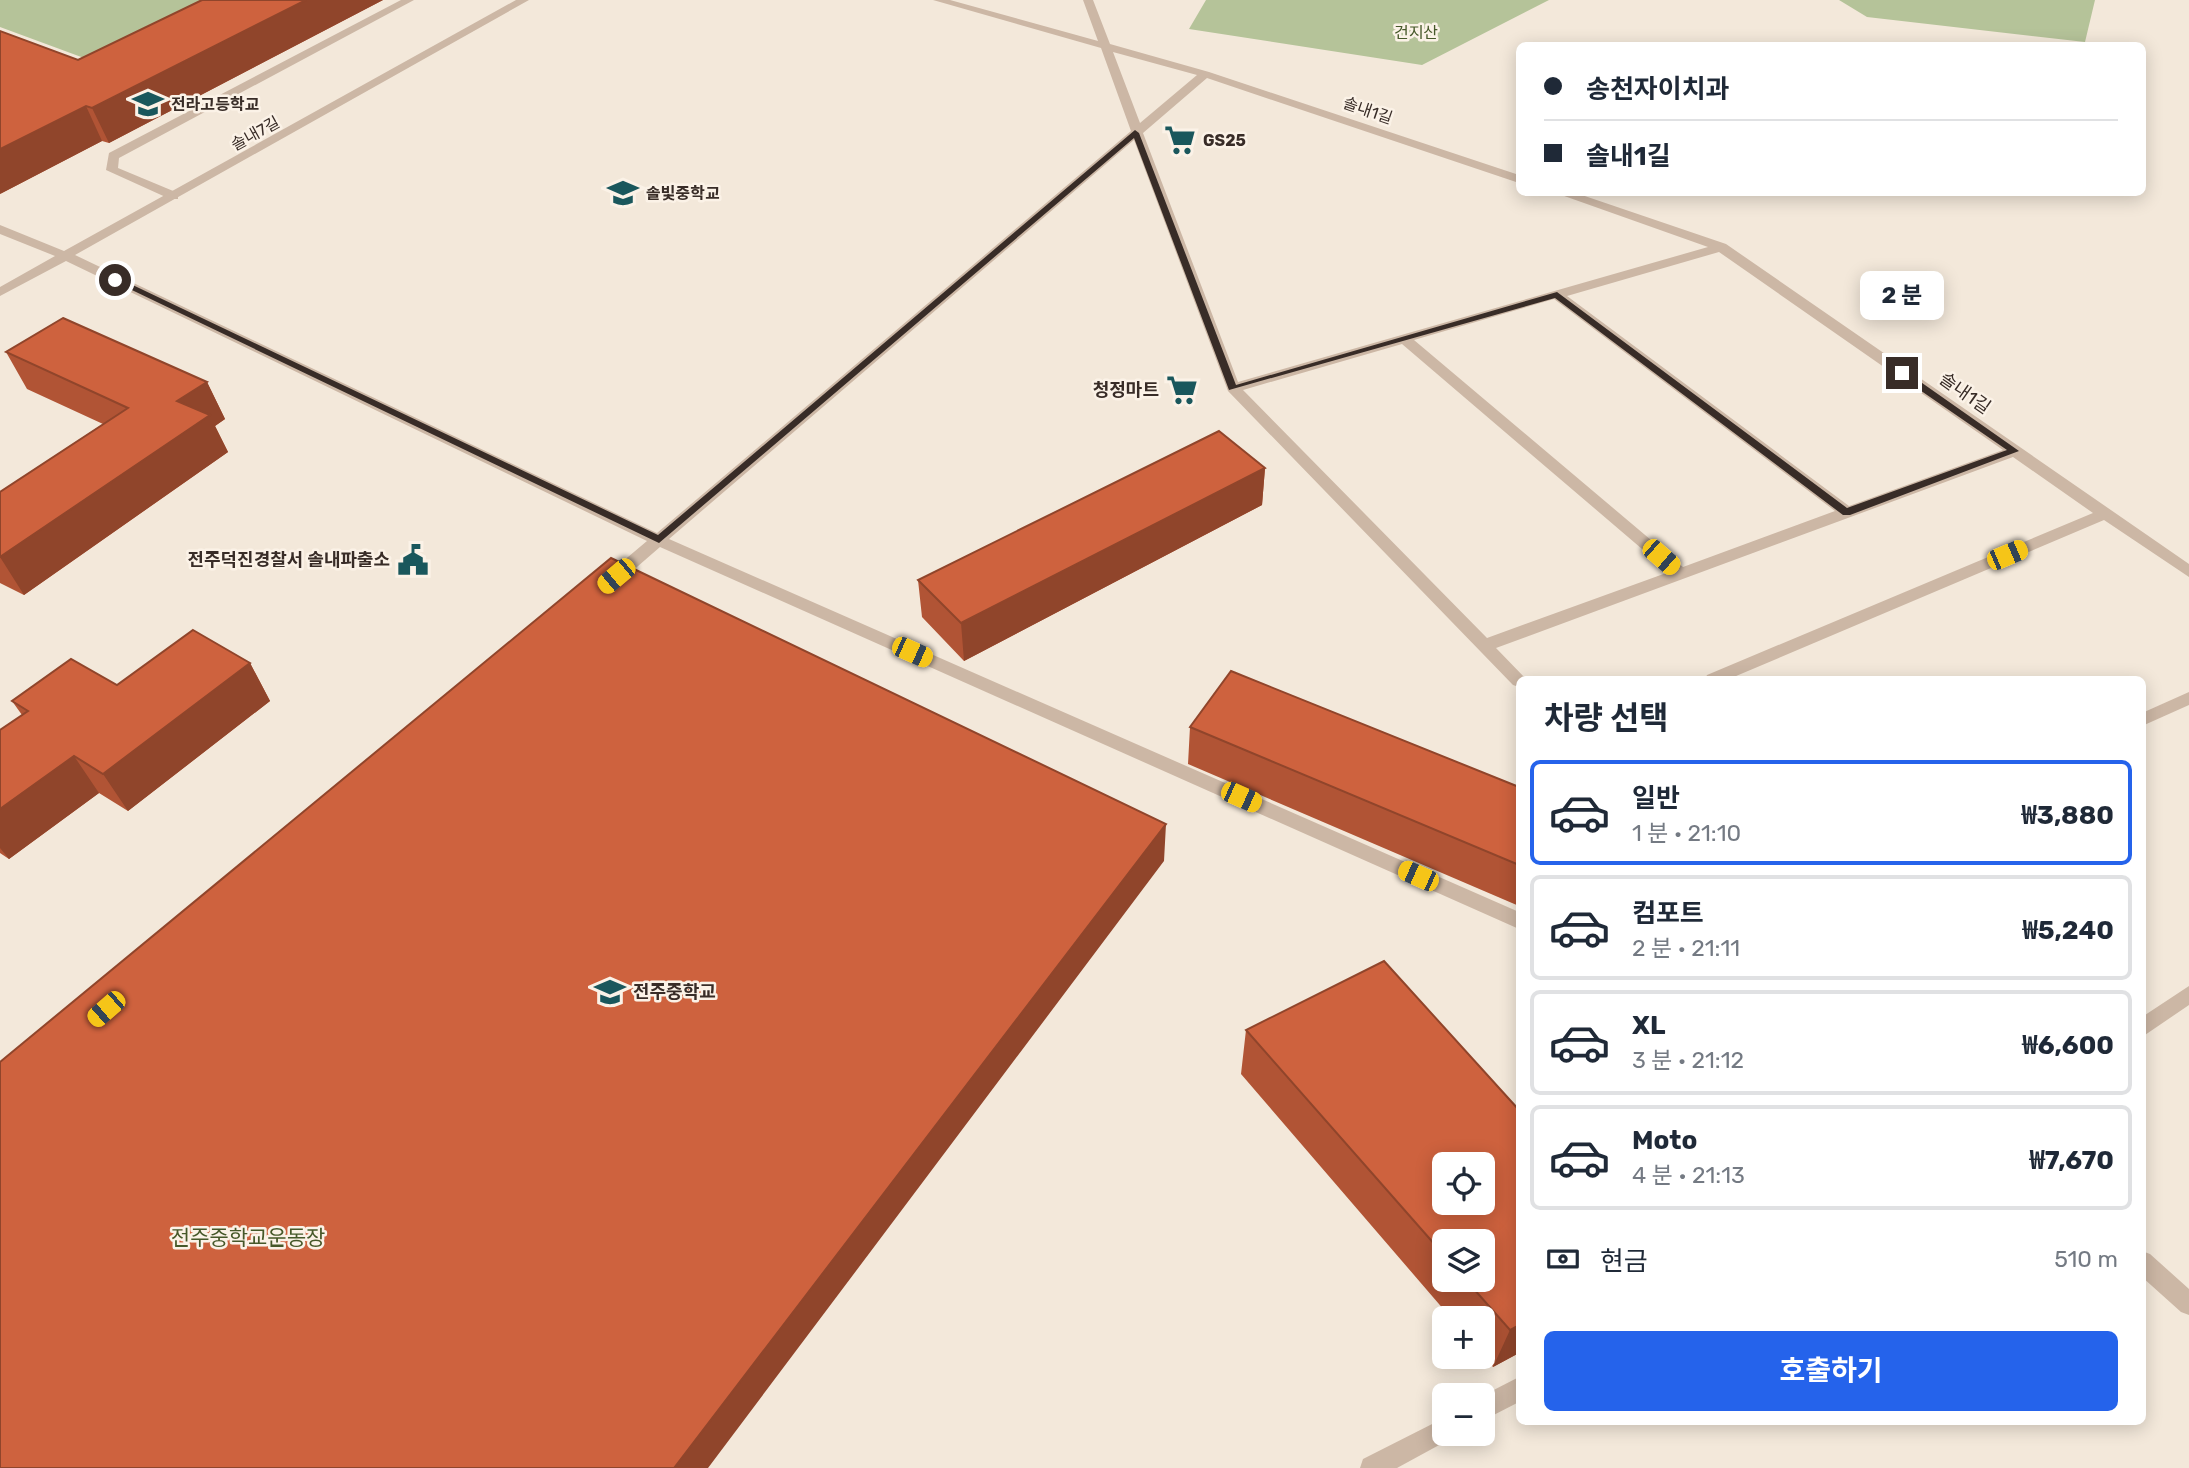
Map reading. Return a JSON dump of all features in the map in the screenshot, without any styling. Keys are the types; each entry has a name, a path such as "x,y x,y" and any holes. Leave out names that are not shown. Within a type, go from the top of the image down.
{"street":[{"path":"174,196 112,170 113,156 410,0"},
{"name":"솔내7길","path":"0,292 524,0"},
{"name":"솔내1길","path":"938,0 1205,74 1516,178"},
{"path":"1088,0 1135,133 1233,388 1516,678"},
{"path":"595,594 1205,74"},
{"name":"솔내1길","path":"1571,196 1721,247 2189,572"},
{"path":"0,229 66,256 659,540 1516,920"},
{"path":"1233,388 1721,247"},
{"path":"1557,295 1846,512"},
{"path":"1405,339 1680,573"},
{"path":"1486,645 2014,451"},
{"path":"1720,676 2104,514"},
{"path":"2146,718 2189,698"},
{"path":"2146,1025 2189,994"},
{"path":"2146,1266 2189,1304"},
{"path":"1495,1402 1516,1391"},
{"path":"1372,1468 1432,1436"}],"green space":[{"path":"0,0 203,0 84,58 0,27"},
{"name":"건지산","path":"1206,0 1549,0 1422,65 1189,29"},
{"path":"1839,0 2095,0 2085,42 1867,17"}],"building":[{"path":"202,0 306,0 92,108 86,106 0,149 0,31 78,60"},
{"path":"63,318 207,382 177,401 210,415 0,557 0,492 128,408 6,352"},
{"path":"1219,431 1265,468 961,623 918,580"},
{"name":"전주중학교","path":"611,558 1166,824 674,1468 0,1468 0,1062"},
{"path":"193,630 250,663 103,774 74,756 0,809 0,730 28,711 12,701 71,659 117,685"},
{"path":"1231,671 1516,786 1516,864 1190,727"},
{"path":"1384,961 1516,1107 1516,1327 1510,1330 1495,1313 1495,1306 1489,1306 1476,1292 1495,1292 1495,1229 1432,1229 1432,1241 1246,1030"}],"place":[{"name":"전라고등학교","path":"148,104"},
{"name":"GS25","path":"1180,140"},
{"name":"솔빛중학교","path":"623,193"},
{"name":"청정마트","path":"1182,390"},
{"name":"전주덕진경찰서 솔내파출소","path":"413,560"},
{"name":"전주중학교","path":"610,992"}],"route":[{"path":"115,280 659,540 1135,133 1233,388 1557,295 1846,512 2014,451 1902,373"}],"park label":[{"name":"전주중학교운동장","path":"248,1238"}]}
